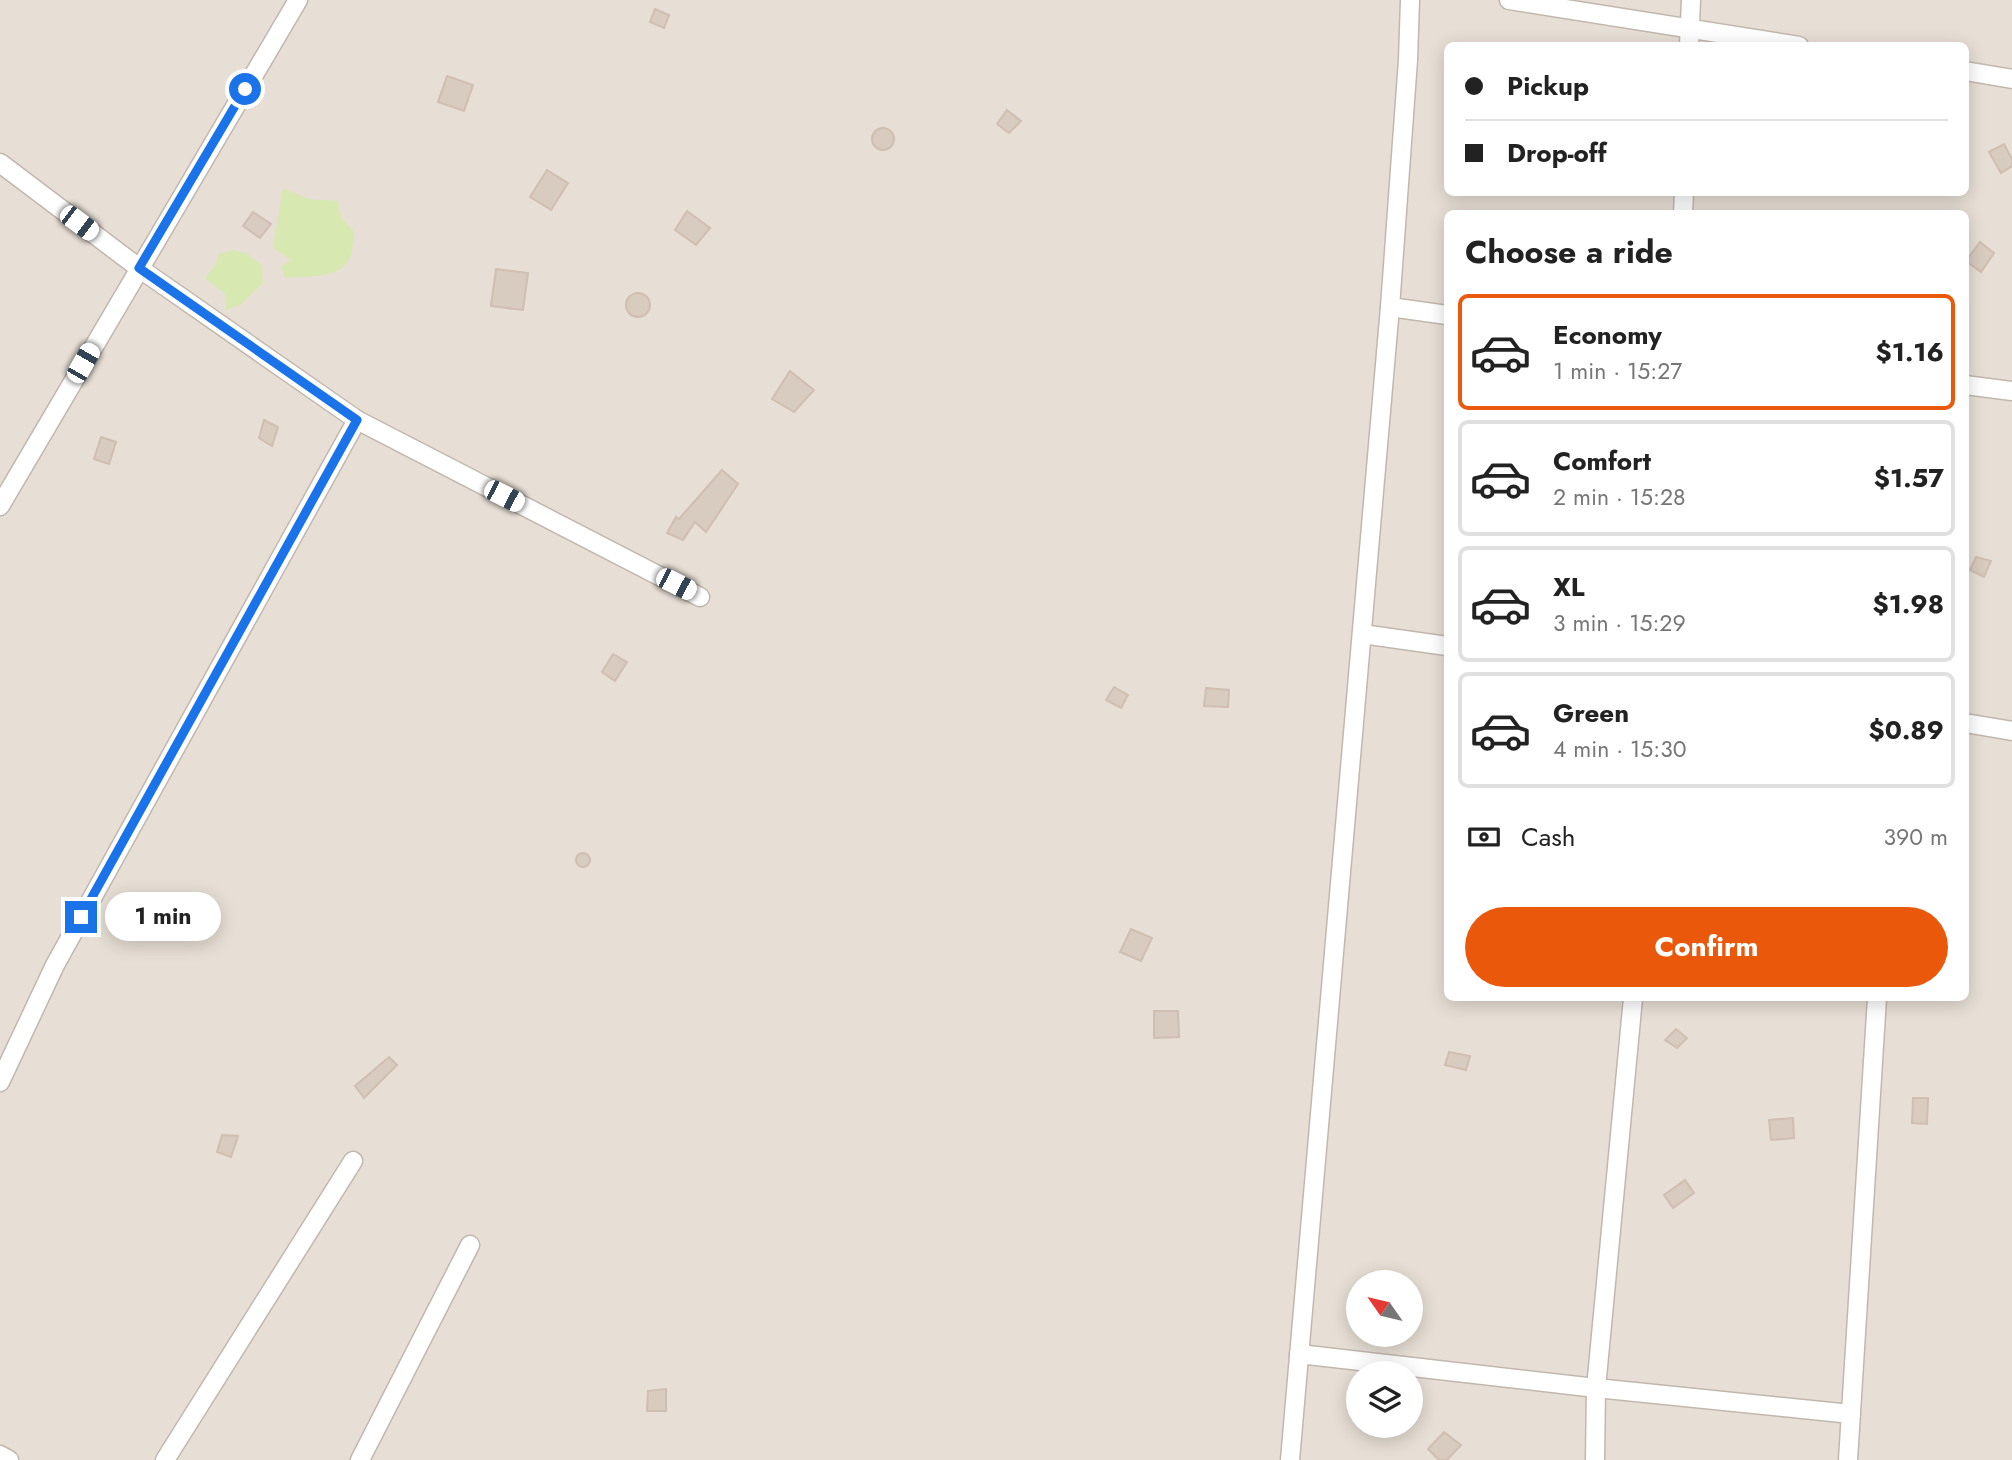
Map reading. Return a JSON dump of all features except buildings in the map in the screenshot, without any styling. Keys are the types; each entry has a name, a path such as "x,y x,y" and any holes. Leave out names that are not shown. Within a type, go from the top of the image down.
{"street":[{"path":"0,506 298,0"},
{"path":"1290,1460 1390,307 1410,0"},
{"path":"1508,0 1689,37 1750,42"},
{"path":"1689,37 1691,0"},
{"path":"1969,72 2012,79"},
{"path":"0,163 139,268 357,420 700,597"},
{"path":"1390,307 1444,315"},
{"path":"1969,386 2012,391"},
{"path":"0,1082 55,965 357,420"},
{"path":"1362,634 1444,646"},
{"path":"1969,724 2012,731"},
{"path":"1595,1460 1596,1388 1633,1001"},
{"path":"1847,1460 1877,1001"},
{"path":"165,1460 353,1161"},
{"path":"360,1460 470,1245"},
{"path":"1299,1354 1851,1414"},
{"path":"0,1455 9,1460"}],"shaded area":[{"path":"0,0 2012,0 2012,1460 0,1460"}],"green space":[{"path":"283,188 308,199 338,201 341,217 354,232 351,255 340,269 323,275 285,278 281,266 291,260 273,248"},
{"path":"234,250 248,254 262,266 263,283 240,305 226,310 226,295 205,278 216,264 218,254"}],"route":[{"path":"81,917 357,420 139,268 245,89"}]}
